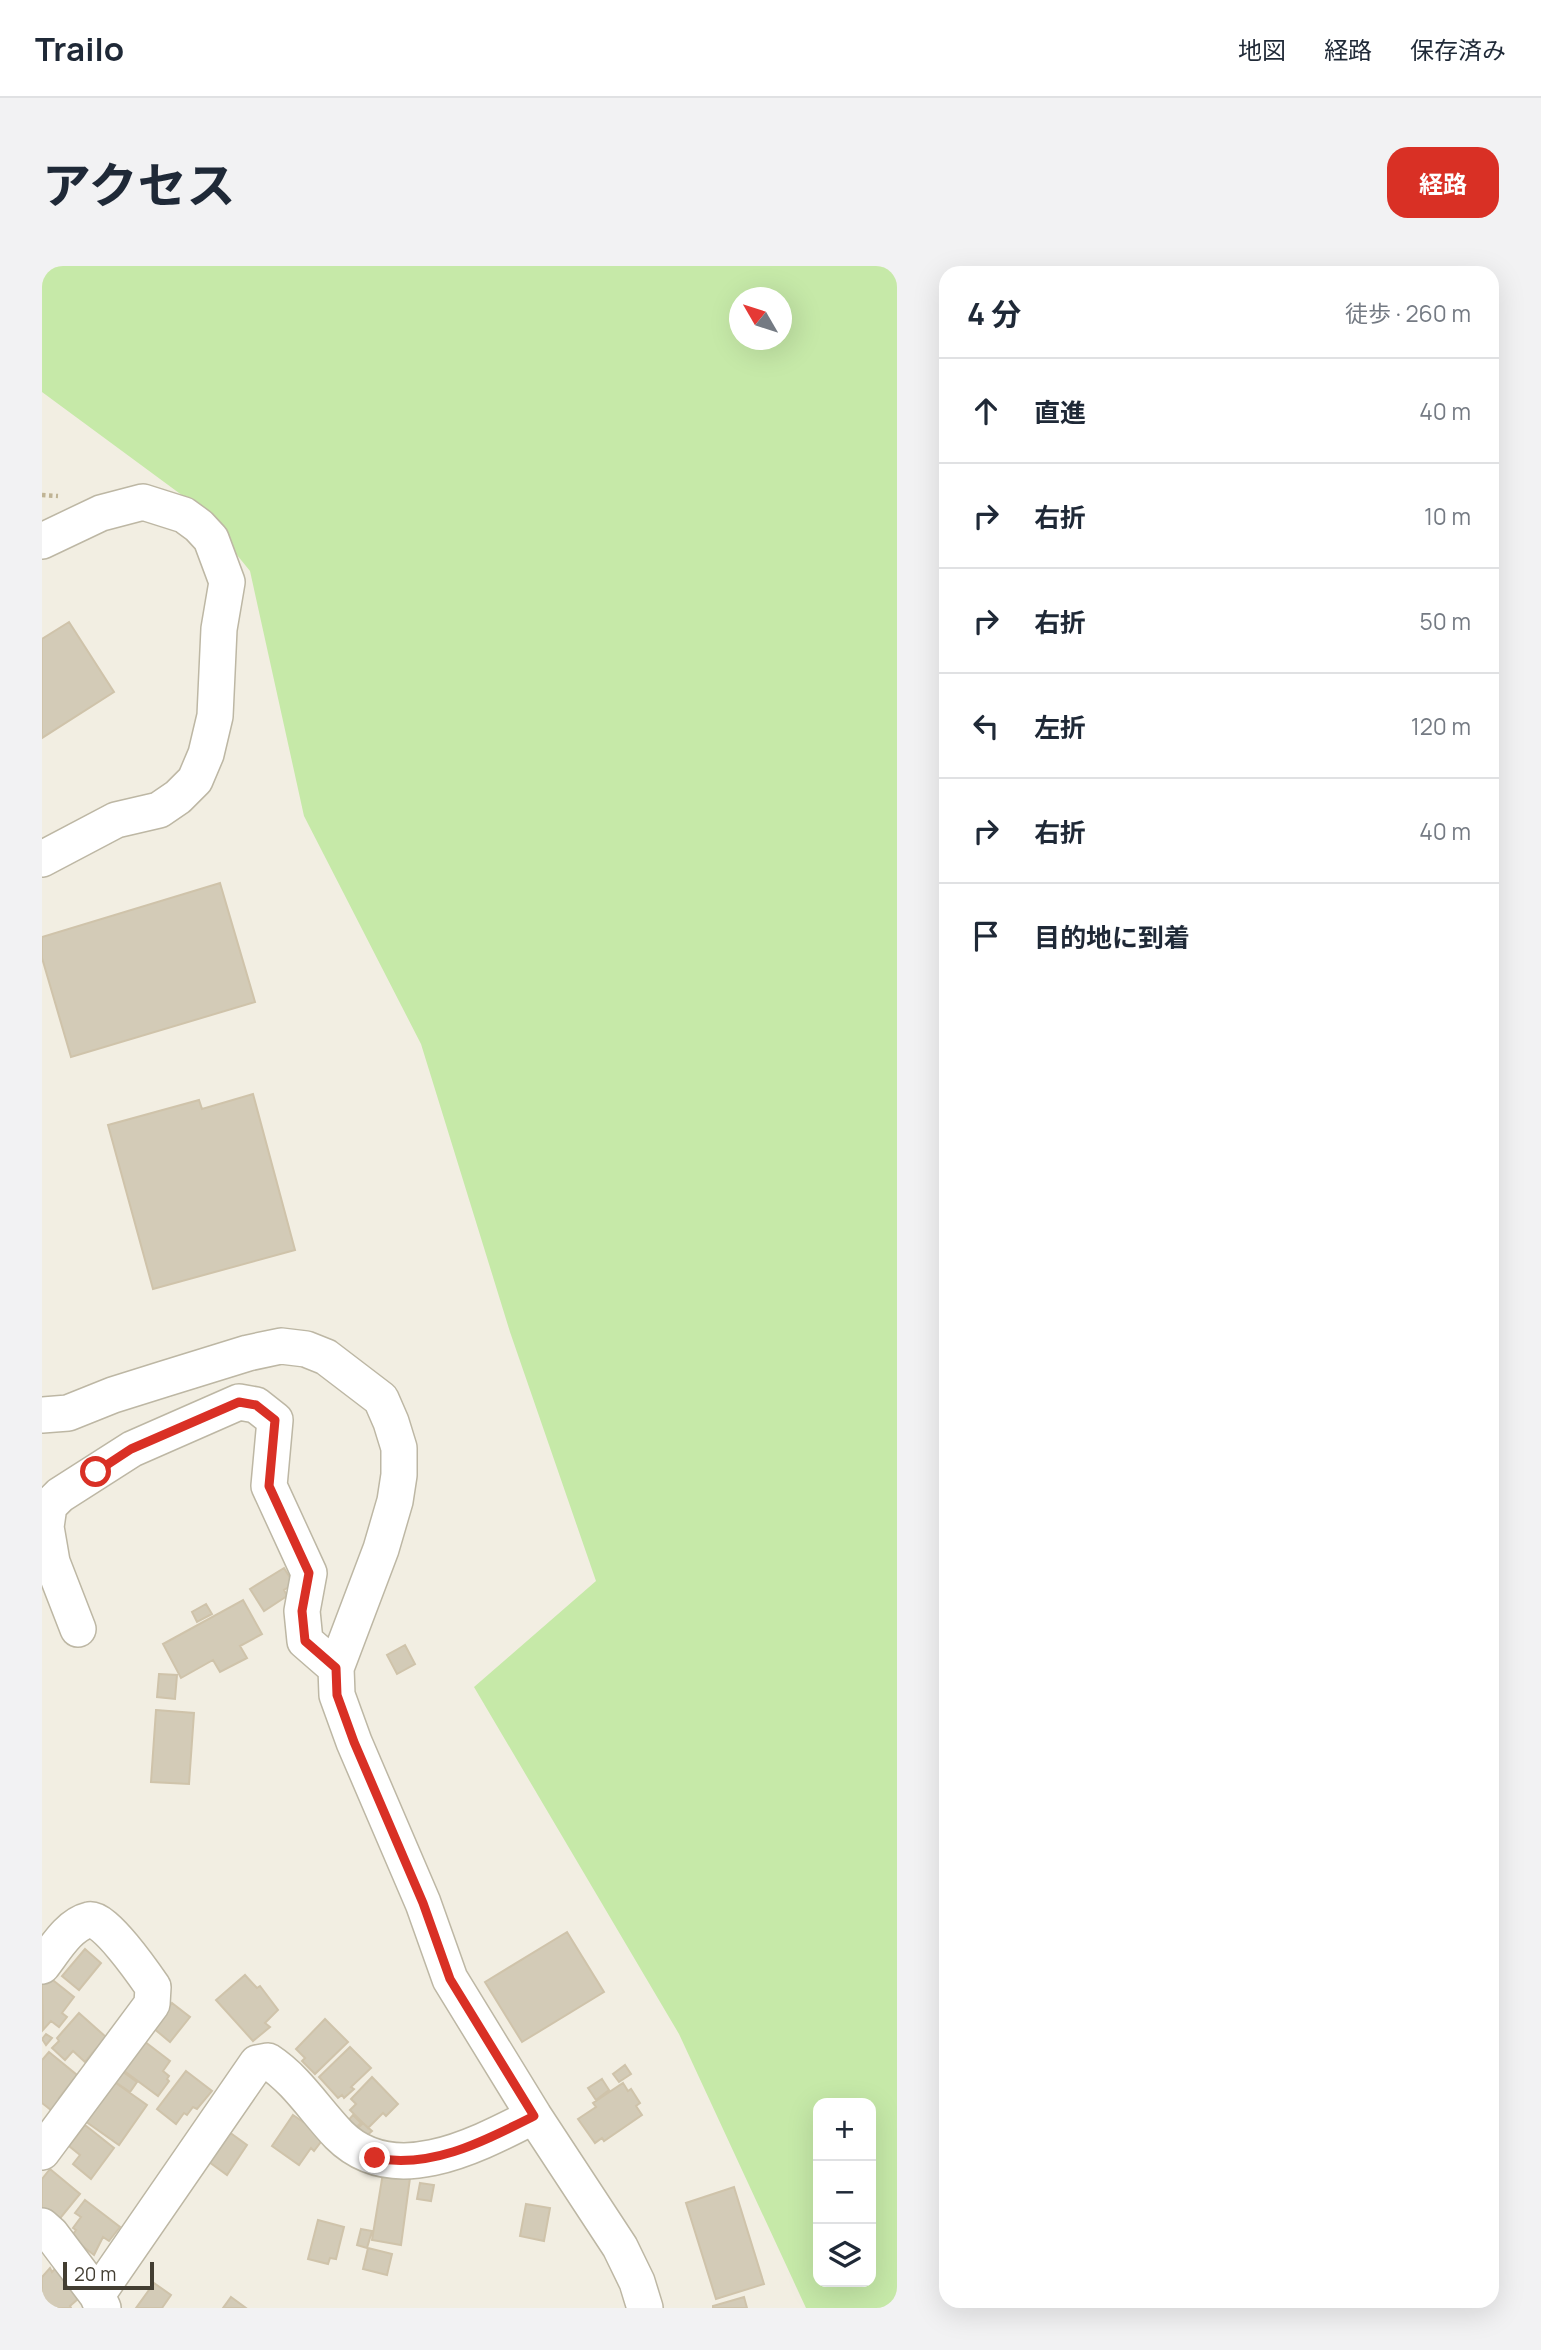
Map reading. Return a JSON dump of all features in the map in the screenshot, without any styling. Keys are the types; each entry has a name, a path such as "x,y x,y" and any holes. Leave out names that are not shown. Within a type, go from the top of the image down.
{"street":[{"path":"42,541 101,513 143,502 184,514 199,526 211,539 227,582 219,629 215,716 206,754 195,780 178,797 159,810 116,820 42,859"},
{"path":"42,1415 68,1413 151,1383 248,1353 281,1346 306,1349 326,1357 381,1399 399,1448 397,1488 381,1549 336,1668 337,1695 354,1742 423,1903 450,1979 534,2116 620,2247 637,2282 645,2308"},
{"path":"78,1629 52,1563 46,1527 48,1506 60,1495 131,1449 239,1402 256,1405 275,1420 269,1486 309,1573 302,1611 305,1641 336,1668"},
{"path":"42,1966 70,1930 90,1919 98,1921 129,1954 153,1987 152,2004 42,2152"},
{"path":"42,2226 51,2234 100,2302 257,2063 268,2061 283,2071 339,2134 358,2151 393,2162 415,2161 473,2146 534,2116"}],"green space":[{"path":"42,266 897,266 897,2308 806,2308 679,2034 474,1687 596,1581 510,1332 421,1044 304,816 250,571 198,507 42,392"}],"building":[{"path":"69,622 114,692 42,738 42,639"},
{"path":"220,883 255,1002 71,1057 42,958 42,937"},
{"path":"253,1094 295,1250 153,1289 108,1125 199,1100 202,1109"},
{"path":"284,1568 294,1584 284,1590 287,1596 264,1611 250,1589"},
{"path":"243,1600 262,1634 240,1646 247,1658 220,1672 213,1660 181,1678 163,1644"},
{"path":"206,1604 212,1614 197,1622 192,1612"},
{"path":"405,1645 415,1664 397,1674 387,1655"},
{"path":"159,1674 177,1675 175,1699 157,1697"},
{"path":"156,1710 194,1713 189,1784 151,1782"},
{"path":"567,1932 604,1992 522,2042 485,1982"},
{"path":"85,1949 101,1963 79,1990 62,1976"},
{"path":"245,1975 257,1988 260,1986 278,2010 265,2023 270,2027 253,2041 216,2000"},
{"path":"49,1977 74,1997 62,2013 67,2017 59,2027 51,2021 43,2030 42,1985"},
{"path":"172,2003 190,2017 170,2042 152,2027"},
{"path":"79,2013 106,2037 85,2062 73,2051 65,2060 52,2048 59,2041 57,2038"},
{"path":"325,2019 348,2042 315,2074 302,2061 305,2058 296,2049"},
{"path":"46,2034 52,2038 46,2045 42,2039"},
{"path":"140,2038 170,2061 163,2071 169,2076 169,2081 158,2096 119,2067"},
{"path":"350,2047 371,2068 351,2087 354,2089 344,2098 342,2095 338,2098 319,2077"},
{"path":"49,2052 77,2075 59,2098 65,2103 56,2114 42,2103 42,2060"},
{"path":"625,2065 631,2074 619,2082 613,2074"},
{"path":"119,2069 137,2082 130,2092 111,2079"},
{"path":"186,2071 212,2091 197,2109 193,2107 187,2115 184,2113 176,2124 157,2109"},
{"path":"372,2077 398,2104 386,2116 383,2113 368,2128 350,2110 356,2104 351,2099"},
{"path":"602,2079 609,2090 596,2100 588,2088"},
{"path":"113,2081 147,2105 119,2145 85,2121"},
{"path":"623,2083 628,2091 631,2089 640,2103 636,2106 642,2115 604,2141 602,2138 595,2143 578,2119 596,2107 593,2103"},
{"path":"293,2115 321,2134 323,2139 314,2151 311,2148 299,2165 272,2146"},
{"path":"353,2115 361,2123 354,2129 347,2122"},
{"path":"363,2123 372,2131 363,2139 355,2131"},
{"path":"85,2125 114,2148 91,2179 73,2164 80,2155 69,2146"},
{"path":"225,2129 247,2145 227,2175 205,2159"},
{"path":"50,2169 80,2194 57,2222 42,2210 42,2179"},
{"path":"383,2173 410,2178 401,2245 372,2240"},
{"path":"420,2183 434,2185 431,2201 417,2199"},
{"path":"734,2187 764,2284 716,2299 686,2203"},
{"path":"85,2200 120,2227 109,2241 103,2237 94,2255 71,2237 76,2230 73,2228 81,2217 75,2213"},
{"path":"526,2204 550,2208 544,2241 520,2236"},
{"path":"318,2220 344,2227 336,2259 330,2258 328,2264 308,2259"},
{"path":"361,2229 372,2231 367,2248 357,2245"},
{"path":"368,2248 392,2254 387,2275 363,2269"},
{"path":"58,2266 79,2298 71,2308 44,2308 42,2277 50,2268 52,2272"},
{"path":"154,2283 171,2295 162,2308 136,2308"},
{"path":"231,2297 246,2308 223,2308"},
{"path":"744,2297 747,2308 713,2308 713,2306"}],"route":[{"path":"96,1472 131,1449 239,1402 256,1405 275,1420 269,1486 309,1573 302,1611 305,1641 336,1668 337,1695 354,1742 423,1903 450,1979 534,2116 473,2146 415,2161 393,2162 375,2158"}]}
